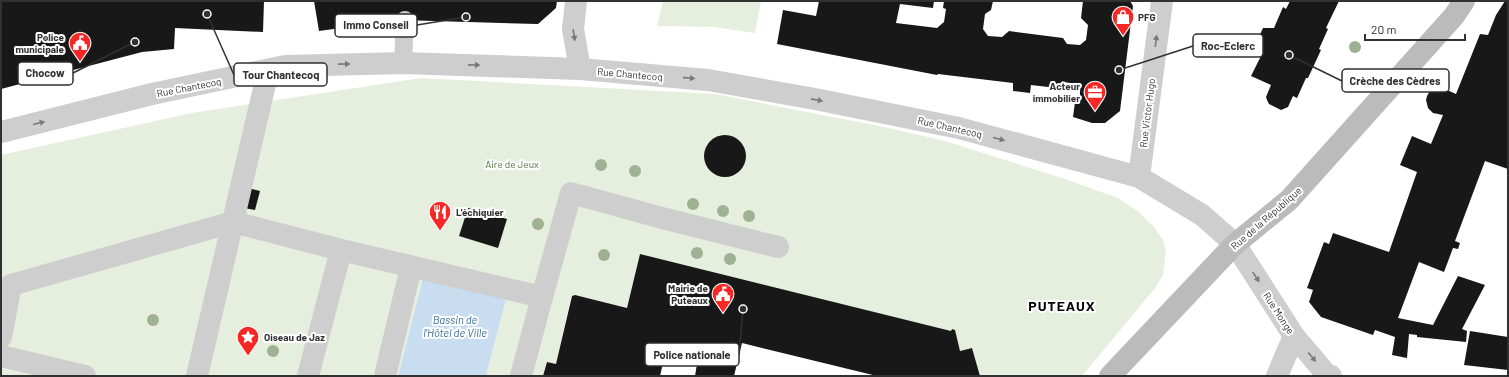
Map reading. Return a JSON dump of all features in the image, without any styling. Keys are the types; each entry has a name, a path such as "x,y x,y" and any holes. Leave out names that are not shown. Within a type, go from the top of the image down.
{"street":[{"path":"576,1 573,29 580,69"},
{"name":"Rue Victor Hugo","path":"1139,177 1162,1"},
{"name":"Rue de la République","path":"1110,376 1235,244 1289,200 1454,16 1464,1"},
{"name":"Rue Chantecoq","path":"1,132 152,94 285,66 403,64 580,69 708,80 959,128 1139,177 1202,215 1235,244"},
{"path":"197,376 268,70"},
{"path":"521,376 570,193 778,247"},
{"path":"1,336 11,285 232,222 411,267 542,297"},
{"name":"Rue Monge","path":"1235,244 1294,336 1328,376 1330,376"},
{"path":"308,376 341,250"},
{"path":"385,376 411,267"},
{"path":"1277,376 1294,336"},
{"path":"1,356 85,376"}],"lane":[{"path":"403,64 405,20"}],"green space":[{"path":"663,1 761,1 755,33 714,27 657,26"},
{"name":"Aire de Jeux","path":"421,78 715,94 889,128 945,141 1065,179 1118,198 1139,212 1154,227 1163,240 1166,251 1163,275 1155,288 1082,376 980,376 972,348 960,351 951,331 640,254 627,308 575,295 571,297 556,364 547,362 543,376 486,376 507,295 424,275 398,376 1,376 1,155 192,113"}],"water":[{"name":"Bassin de l'Hôtel de Ville","path":"424,274 507,295 486,376 398,376"}],"building":[{"path":"1,1 264,1 263,32 175,28 174,49 142,52 1,89"},
{"path":"314,1 557,1 556,8 538,24 400,20 319,31"},
{"path":"819,1 934,1 933,8 900,4 896,23 937,28 944,22 946,9 943,8 944,1 993,1 991,10 985,14 983,29 988,36 1002,37 1009,31 1063,38 1067,44 1080,45 1086,40 1088,25 1081,18 1083,1 1130,1 1133,6 1120,111 1105,123 1092,123 1073,117 1076,95 1080,96 1080,88 1078,84 1063,82 1063,85 1057,88 1031,85 1030,93 1013,91 1013,83 937,75 777,44 783,10 816,16"},
{"path":"1290,1 1339,1 1326,28 1328,29 1319,49 1321,50 1308,78 1306,78 1297,98 1293,96 1288,107 1281,110 1269,104 1267,100 1266,97 1271,85 1251,76 1261,56 1258,55 1254,47 1263,28 1274,28 1283,7 1286,9"},
{"path":"1505,1 1508,1 1508,169 1485,161 1455,241 1460,243 1458,249 1453,248 1444,272 1419,262 1398,318 1433,325 1458,276 1485,285 1462,329 1467,331 1466,342 1417,337 1417,335 1409,334 1407,358 1392,355 1395,337 1375,330 1373,335 1321,317 1309,302 1313,290 1307,288 1324,242 1329,244 1333,233 1389,252 1417,172 1400,165 1412,136 1431,144 1443,115 1433,113 1428,108 1426,100 1427,96 1430,91 1437,87 1456,94 1480,34 1488,35 1496,15"},
{"path":"721,135 729,135 737,138 743,144 746,156 743,168 737,174 729,177 721,177 713,174 707,168 704,160 704,152 707,144 713,138"},
{"path":"248,188 260,191 255,210 244,208"},
{"path":"468,208 507,219 498,248 459,236"},
{"name":"Mairie de Puteaux","path":"640,254 951,331 952,329 955,330 960,351 972,348 980,376 877,376 742,343 734,376 695,376 697,364 690,352 667,346 660,376 543,376 547,362 556,364 572,296 575,295 627,308"},
{"path":"1470,331 1508,337 1508,370 1464,365"}],"place":[{"name":"Tour Chantecoq","path":"207,14"},
{"name":"Immo Conseil","path":"466,17"},
{"name":"PFG","path":"1123,36"},
{"name":"Chocow","path":"135,42"},
{"name":"Crèche des Cèdres","path":"1289,55"},
{"name":"Police municipale","path":"80,62"},
{"name":"Roc-Eclerc","path":"1119,70"},
{"name":"Acteur immobilier","path":"1095,112"},
{"name":"L'échiquier","path":"440,232"},
{"name":"Police nationale","path":"743,309"},
{"name":"Mairie de Puteaux","path":"723,314"},
{"name":"Oiseau de Jaz","path":"248,356"}],"district":[{"name":"PUTEAUX","path":"1062,306"}]}
